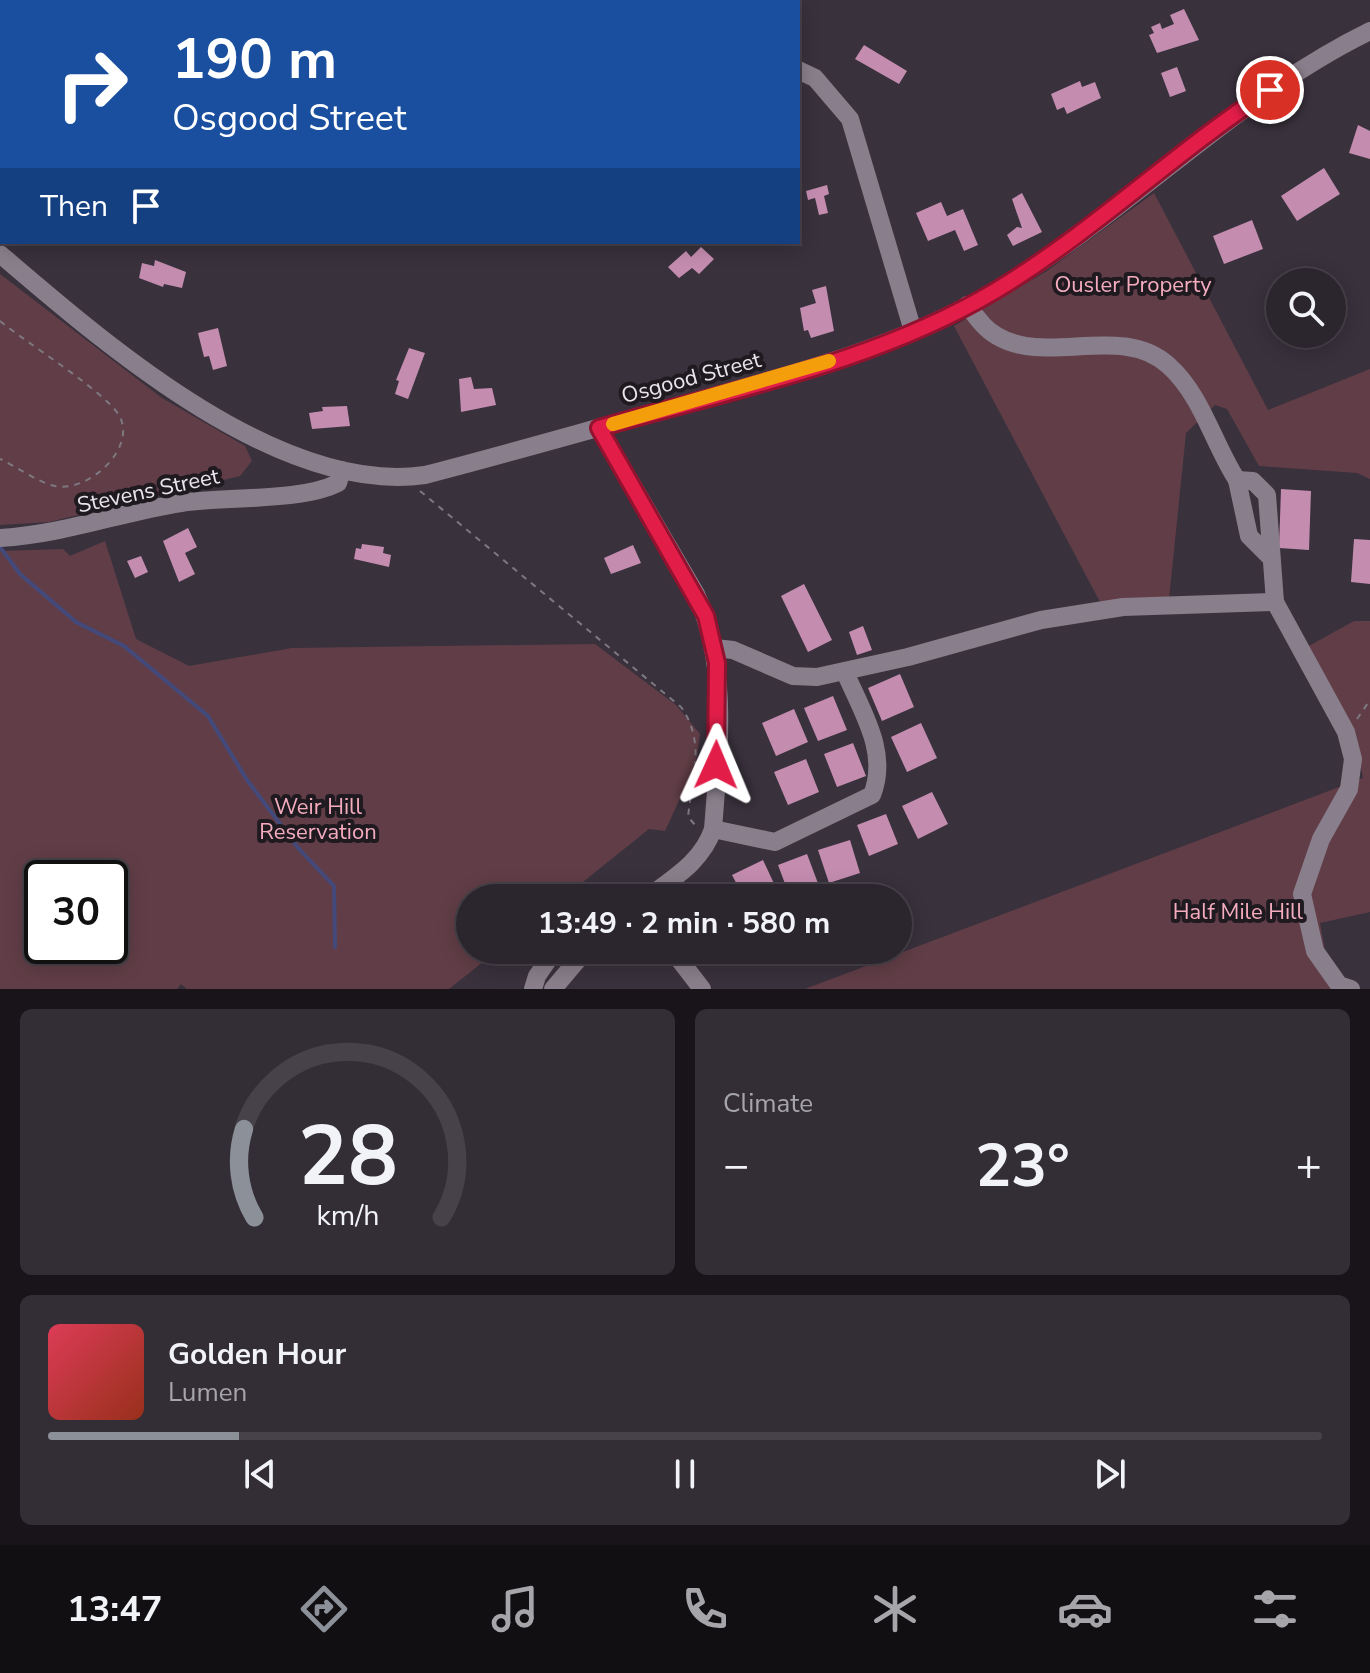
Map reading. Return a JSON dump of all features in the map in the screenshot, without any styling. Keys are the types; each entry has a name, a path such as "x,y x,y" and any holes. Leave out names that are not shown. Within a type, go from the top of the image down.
{"street":[{"name":"Osgood Street","path":"0,254 83,323 185,397 279,450 342,470 404,478 775,379 913,331 967,305 1035,266 1250,103 1315,60 1370,31"},
{"path":"800,71 815,78 850,119 913,331"},
{"path":"967,305 987,330 1012,343 1119,347 1143,351 1166,363 1194,396 1216,447 1237,480 1249,536 1269,556"},
{"path":"599,428 696,594 715,648 718,680 712,832 707,847 693,863 665,884"},
{"name":"Stevens Street","path":"0,538 73,530 183,503 308,493 338,483 342,470"},
{"path":"1237,480 1253,481 1267,495 1269,556 1275,602 1346,732 1353,759 1349,789 1321,839 1302,894 1315,951 1339,985 1351,989"},
{"path":"715,648 733,650 793,676 845,672 1041,620 1123,607 1275,602"},
{"path":"712,832 775,842 872,795 879,776 877,747 845,672"},
{"path":"533,989 545,964"},
{"path":"553,989 574,964"},
{"path":"683,964 702,989"}],"path":[{"path":"0,321 103,398 120,415 124,430 118,450 104,467 85,482 70,487 53,486 0,459"},
{"path":"404,478 681,707 692,722 697,774 688,817 698,828 712,832"}],"green space":[{"name":"Ousler Property","path":"1154,193 1268,410 1370,369 1370,479 1357,473 1259,466 1227,409 1215,405 1186,433 1169,599 1100,602 954,326 1047,271"},
{"path":"0,274 162,398 245,446 252,461 240,476 49,522 0,525"},
{"name":"Weir Hill Reservation","path":"105,541 136,639 189,666 292,648 595,644 676,705 700,734 696,764 665,831 649,829 580,884 456,884 456,964 480,964 449,989 187,989 181,984 177,989 0,989 0,551 63,549 70,556"},
{"name":"Half Mile Hill","path":"1354,621 1370,621 1370,912 1320,923 1332,989 805,989 871,964 912,964 912,949 1363,778 1355,736 1307,647"}],"building":[{"path":"1184,9 1199,40 1157,53 1149,35 1154,33 1151,27 1160,23 1162,29 1174,24 1170,15"},
{"path":"864,45 907,71 899,84 855,59"},
{"path":"1177,67 1186,91 1170,97 1161,73"},
{"path":"1080,81 1082,87 1095,82 1101,98 1067,114 1064,107 1057,110 1051,94"},
{"path":"1358,125 1370,131 1370,159 1349,153"},
{"path":"1324,168 1340,194 1297,221 1281,196"},
{"path":"827,185 829,194 824,196 828,213 819,215 815,198 808,200 806,191"},
{"path":"1022,193 1042,232 1013,246 1007,235 1017,227 1022,228 1012,199"},
{"path":"941,202 947,216 963,209 978,245 964,251 955,230 928,241 916,213"},
{"path":"1252,220 1263,249 1224,264 1213,236"},
{"path":"701,247 714,259 699,274 692,268 679,278 668,267 686,251 691,257"},
{"path":"155,260 186,272 182,288 164,284 163,287 139,278 142,263 154,266"},
{"path":"826,286 834,331 811,338 808,330 804,331 800,308 816,303 812,290"},
{"path":"218,328 227,366 213,370 209,356 204,357 198,333"},
{"path":"409,348 425,353 408,399 395,394 399,381 396,380"},
{"path":"471,377 474,389 492,388 496,405 461,412 459,379"},
{"path":"347,406 350,426 312,429 309,413 323,411 322,407"},
{"path":"1281,489 1311,491 1309,550 1279,548"},
{"path":"188,528 197,547 185,553 195,574 179,582 163,541"},
{"path":"1354,539 1370,540 1370,584 1351,582"},
{"path":"362,544 384,547 383,553 391,555 389,567 354,559 356,548 361,549"},
{"path":"633,545 641,563 611,574 604,558"},
{"path":"141,556 148,572 135,578 127,561"},
{"path":"804,584 832,640 808,652 781,596"},
{"path":"863,626 872,650 857,655 849,632"},
{"path":"900,674 914,707 882,721 868,688"},
{"path":"833,696 847,730 818,741 804,708"},
{"path":"794,709 808,742 776,756 762,723"},
{"path":"921,723 937,758 907,772 891,737"},
{"path":"853,743 866,776 837,787 824,754"},
{"path":"806,759 819,792 788,805 774,772"},
{"path":"932,792 948,824 918,839 902,806"},
{"path":"886,814 898,844 869,856 857,825"},
{"path":"850,840 860,873 829,883 818,850"},
{"path":"807,854 818,884 785,884 778,865"},
{"path":"763,860 774,884 737,884 732,875"}],"waterway":[{"path":"0,547 20,574 76,622 124,646 208,716 247,780 299,849 334,886 335,947"}],"slow traffic":[{"path":"613,424 829,361"}],"route":[{"path":"716,765 717,663 706,616 599,428 775,379 865,349 945,317 1035,266 1270,90"}]}
